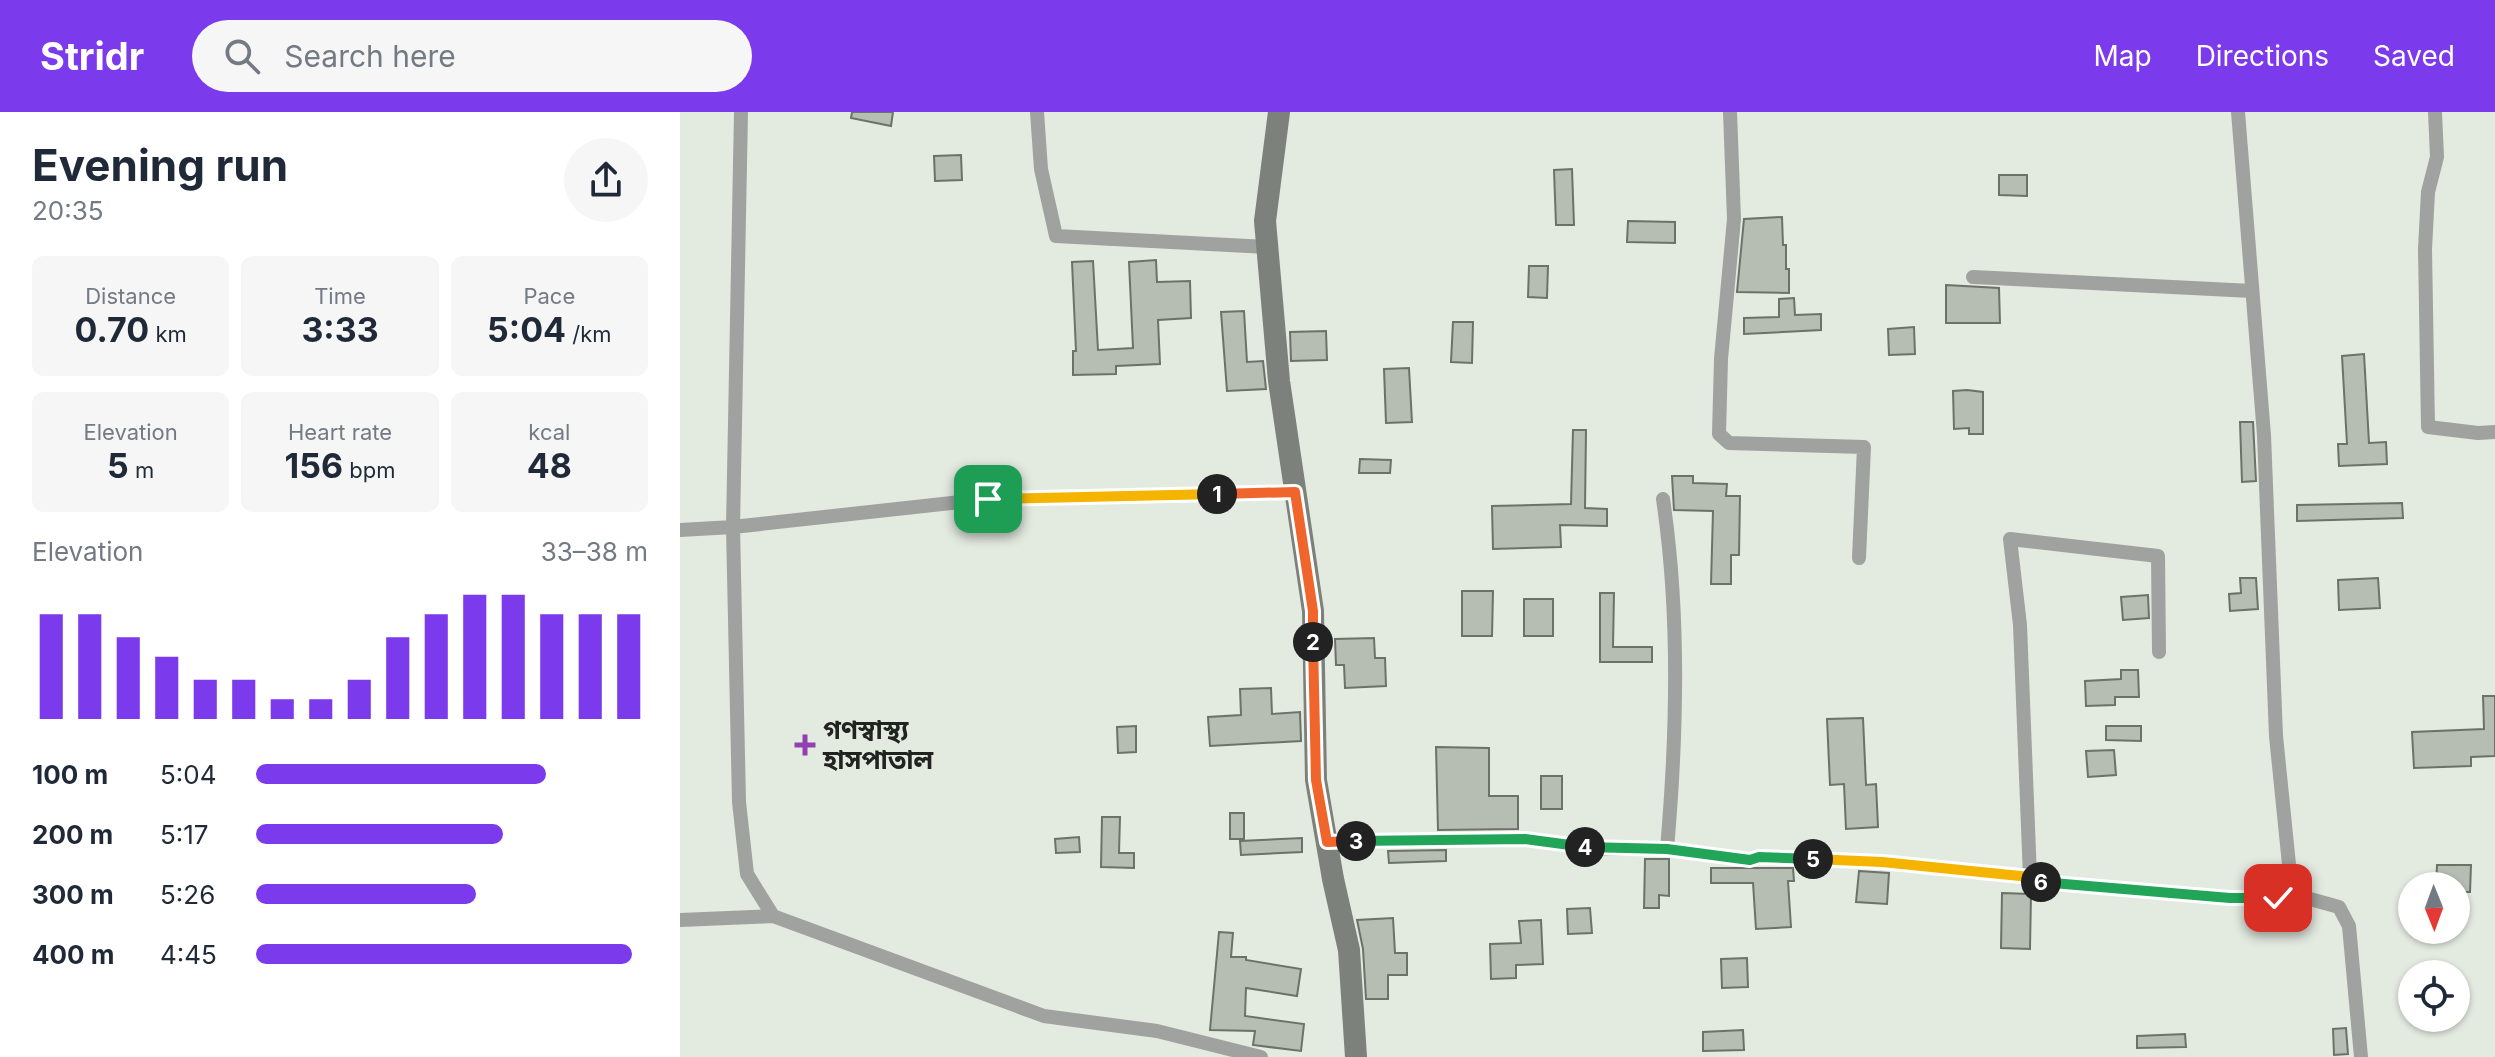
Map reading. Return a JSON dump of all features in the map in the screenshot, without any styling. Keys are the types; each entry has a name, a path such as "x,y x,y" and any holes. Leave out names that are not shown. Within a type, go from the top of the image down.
{"street":[{"path":"741,112 733,527 739,802 747,874 773,916"},
{"path":"1037,112 1041,169 1056,236 1267,247"},
{"path":"1279,112 1265,221 1267,247 1279,381 1313,611 1316,780 1349,950 1356,1057"},
{"path":"1730,112 1734,219 1721,359 1719,434 1729,443 1864,447 1859,558"},
{"path":"2238,112 2264,435 2276,736 2292,894"},
{"path":"2435,112 2437,157 2428,192 2425,249 2428,427 2495,432"},
{"path":"1973,277 2252,291"},
{"path":"680,530 988,499 1295,492"},
{"path":"1663,499 1672,557 1675,720 1667,849"},
{"path":"2030,877 2020,625 2010,539 2158,556 2159,652"},
{"path":"1327,842 1525,839 1594,849 1667,849 1750,860 1759,857 1882,862 2030,877 2043,882 2230,898 2278,898 2292,894 2339,907 2349,926 2361,1057"},
{"path":"680,920 773,916 1044,1016 1157,1031 1261,1057"}],"building":[{"path":"852,112 893,112 891,126 851,118"},
{"path":"961,155 962,180 935,181 934,156"},
{"path":"1572,169 1574,225 1556,225 1554,170"},
{"path":"1999,175 2027,175 2027,196 1999,195"},
{"path":"1782,217 1789,293 1737,292 1744,219"},
{"path":"1628,221 1675,222 1675,243 1627,242"},
{"path":"1156,260 1157,282 1190,281 1191,318 1158,320 1160,364 1116,366 1116,374 1073,375 1073,351 1076,351 1072,262 1093,261 1098,350 1133,348 1129,262"},
{"path":"1529,266 1548,266 1547,298 1528,297"},
{"path":"1946,285 1999,288 2000,323 1946,323"},
{"path":"1794,298 1795,315 1821,314 1821,330 1744,334 1744,318 1779,317 1779,299"},
{"path":"1244,311 1247,362 1263,361 1266,389 1227,391 1221,312"},
{"path":"1453,322 1473,322 1472,363 1451,362"},
{"path":"1914,327 1915,354 1889,355 1888,329"},
{"path":"1326,331 1327,360 1291,361 1290,332"},
{"path":"2364,354 2369,443 2386,442 2387,464 2339,466 2338,444 2347,444 2342,356"},
{"path":"1409,368 1412,422 1386,423 1384,369"},
{"path":"1953,391 1983,392 1983,434 1969,434 1969,428 1954,429"},
{"path":"2240,422 2253,422 2256,481 2242,482"},
{"path":"1573,430 1586,430 1585,508 1607,509 1607,526 1560,525 1561,547 1493,549 1492,506 1571,504"},
{"path":"1360,459 1391,460 1390,473 1359,473"},
{"path":"1672,476 1693,476 1693,483 1727,484 1726,496 1740,496 1739,555 1731,555 1731,584 1711,584 1713,511 1674,510"},
{"path":"2402,503 2403,518 2297,521 2297,505"},
{"path":"2240,578 2256,578 2258,609 2230,611 2229,594 2241,593"},
{"path":"2378,578 2380,608 2339,610 2338,580"},
{"path":"1462,591 1493,591 1492,636 1462,636"},
{"path":"1600,593 1614,593 1613,647 1652,647 1652,662 1600,662"},
{"path":"2148,595 2149,618 2123,620 2121,597"},
{"path":"1524,599 1553,599 1553,636 1524,636"},
{"path":"1374,638 1375,658 1385,658 1386,686 1345,688 1344,665 1336,665 1335,639"},
{"path":"2121,670 2138,670 2139,697 2115,697 2115,705 2086,706 2085,681 2121,679"},
{"path":"1271,688 1272,714 1300,712 1301,741 1210,746 1208,717 1241,715 1240,689"},
{"path":"2483,696 2495,696 2495,756 2471,757 2471,766 2414,768 2412,732 2484,729"},
{"path":"1863,718 1866,785 1876,784 1878,827 1846,829 1844,784 1830,785 1827,719"},
{"path":"1136,726 1136,752 1118,753 1117,727"},
{"path":"2106,726 2141,726 2141,741 2106,740"},
{"path":"1436,747 1489,748 1489,796 1518,796 1518,829 1438,830"},
{"path":"2114,750 2116,775 2088,777 2086,751"},
{"path":"1541,776 1562,776 1562,809 1541,809"},
{"path":"1230,813 1244,813 1244,839 1230,839"},
{"path":"1102,817 1120,817 1119,853 1134,853 1134,868 1101,867"},
{"path":"1079,837 1080,852 1056,853 1055,839"},
{"path":"1302,838 1302,852 1241,855 1240,841"},
{"path":"1446,850 1446,861 1389,863 1388,851"},
{"path":"1645,859 1669,859 1669,896 1659,895 1659,908 1644,908"},
{"path":"2437,865 2471,865 2470,892 2470,872 2437,872"},
{"path":"1711,868 1793,868 1794,881 1788,881 1791,927 1756,929 1753,883 1711,883"},
{"path":"1859,871 1889,873 1887,904 1856,902"},
{"path":"2002,893 2031,894 2030,949 2001,948"},
{"path":"1590,908 1592,933 1568,934 1567,909"},
{"path":"1393,918 1395,953 1407,953 1407,975 1388,975 1388,999 1366,999 1363,949 1357,920"},
{"path":"1541,920 1543,964 1516,965 1516,978 1491,979 1490,944 1521,943 1519,921"},
{"path":"1219,932 1233,933 1231,957 1246,957 1246,960 1301,969 1297,996 1246,988 1245,1016 1304,1024 1301,1051 1253,1045 1255,1031 1210,1030"},
{"path":"1747,958 1748,987 1722,988 1721,959"},
{"path":"2346,1028 2348,1054 2334,1055 2333,1029"},
{"path":"1743,1030 1744,1050 1703,1051 1703,1032"},
{"path":"2185,1034 2186,1047 2137,1048 2137,1036"}],"place":[{"name":"গণস্বাস্থ্য হাসপাতাল","path":"805,745"}],"route":[{"path":"988,499 1295,492 1313,611 1316,780 1327,842 1525,839 1594,849 1667,849 1750,860 1759,857 1882,862 2030,877 2043,882 2230,898 2278,898"}]}
